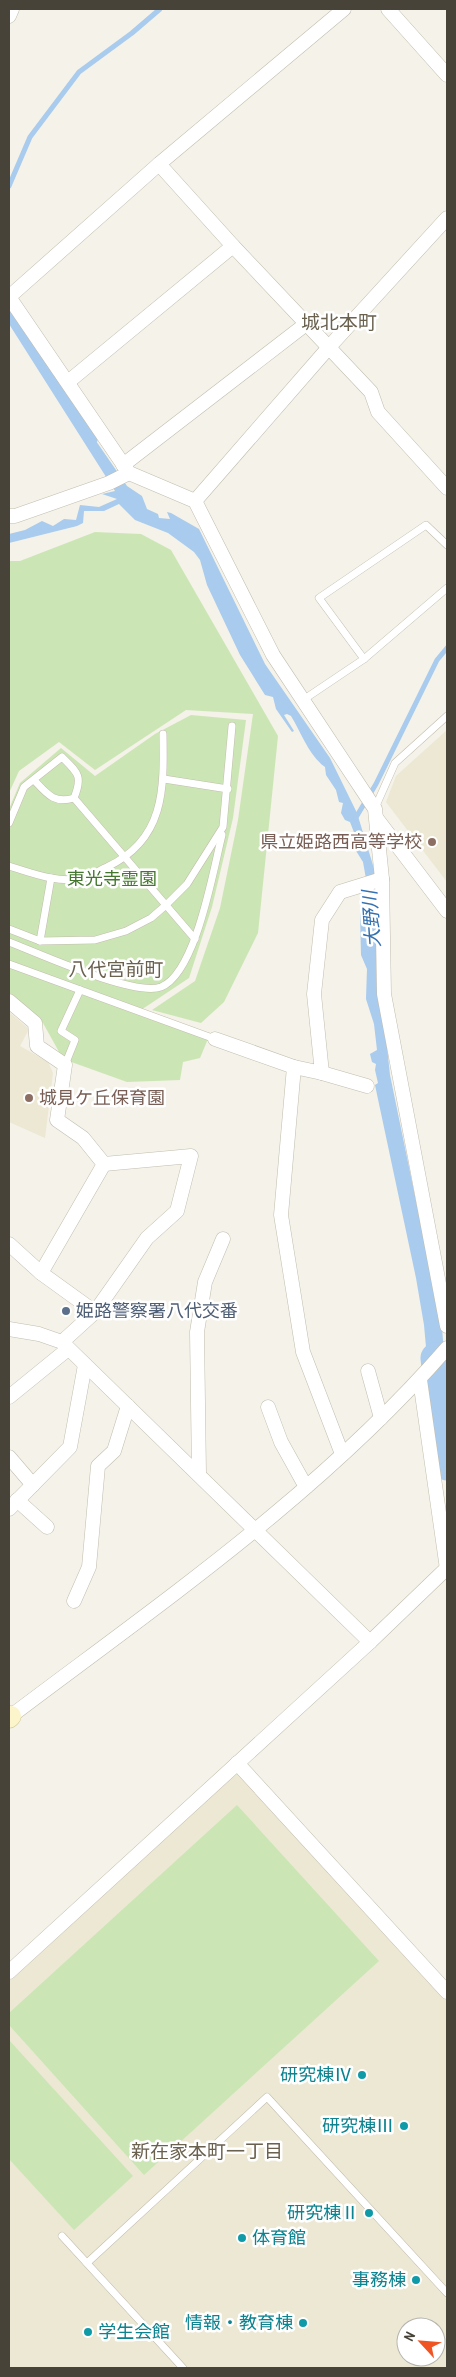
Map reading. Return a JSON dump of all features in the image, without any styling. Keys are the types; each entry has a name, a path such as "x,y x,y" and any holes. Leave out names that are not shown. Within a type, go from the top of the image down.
{"street":[{"path":"9,16 12,9"},
{"path":"344,9 160,164 9,297 68,382 125,471 195,501 273,655 376,813 447,911"},
{"path":"388,9 447,75"},
{"path":"160,164 233,246 306,324 330,346 371,392 378,412 447,488"},
{"path":"195,501 330,346 447,218"},
{"path":"68,382 233,246"},
{"path":"9,516 15,516 108,484 306,324"},
{"path":"376,813 382,879 384,994 447,1326"},
{"path":"322,1073 314,994 322,920 340,892 382,879"},
{"path":"9,1001 35,1023 37,1046 65,1065 57,1120 83,1138 104,1164"},
{"path":"215,1039 294,1066 366,1086"},
{"path":"294,1066 281,1215 303,1352 342,1454"},
{"path":"9,1396 65,1345 95,1312 147,1238 177,1211 191,1156 104,1164"},
{"path":"41,1273 104,1164"},
{"path":"199,1474 197,1332 205,1282 223,1239"},
{"path":"9,1244 41,1273 95,1312"},
{"path":"9,1329 39,1334 65,1345 370,1642"},
{"path":"10,1716 257,1530 381,1418 423,1377 447,1348"},
{"path":"47,1528 13,1505 70,1447 85,1365"},
{"path":"368,1371 381,1418"},
{"path":"9,1972 370,1642 447,1568 423,1377"},
{"path":"74,1601 89,1567 98,1466 114,1451 128,1406"},
{"path":"268,1407 281,1442 306,1487"},
{"path":"9,1457 33,1485"},
{"path":"237,1763 447,1992"}],"lane":[{"path":"364,659 319,598 426,525 447,545"},
{"path":"303,700 364,659 447,588"},
{"path":"376,813 395,763 447,716"},
{"path":"9,942 123,984 143,989 160,987 175,977 182,968 194,939 224,828 232,726"},
{"path":"9,866 51,878 83,878 125,859 145,839 157,814 164,779 163,734"},
{"path":"9,823 24,787 62,757 78,773 80,784 74,798"},
{"path":"164,779 228,789"},
{"path":"34,780 53,799 63,801 74,798"},
{"path":"74,798 194,939"},
{"path":"9,929 40,941 95,940 126,931 151,918 187,884 224,828"},
{"path":"40,941 51,878"},
{"path":"9,964 215,1039"},
{"path":"65,1065 75,1040 61,1031 80,990"},
{"path":"87,2263 267,2096 447,2293"},
{"path":"62,2236 183,2368"}],"shaded area":[{"name":"県立姫路西高等学校","path":"447,730 447,882 386,802 396,776"},
{"name":"城見ケ丘保育園","path":"9,1012 29,1029 20,1046 48,1062 53,1073 45,1138 9,1122"},
{"path":"237,1771 447,1997 447,2368 9,2368 9,1976"}],"green space":[{"path":"95,532 141,534 171,550 278,736 258,933 224,1002 201,1023 152,1010 195,981 220,908 238,820 253,714 186,710 95,770 59,742 19,771 9,793 9,561 20,561"},
{"name":"東光寺霊園","path":"191,715 246,720 233,818 212,907 189,978 141,1010 210,1034 200,1058 183,1062 180,1080 127,1082 63,1059 43,1023 9,993 9,809 20,783 61,748 95,776 155,734"},
{"path":"237,1805 379,1961 144,2175 9,2025 9,2013"},
{"path":"9,2040 133,2176 74,2230 9,2159"}],"water":[{"path":"9,308 43,364 127,486 142,496 147,509 158,514 159,518 170,519 167,512 171,513 199,529 265,664 330,758 357,813 376,875 379,970 390,1075 442,1327 447,1397 431,1402 424,1325 416,1278 375,1085 378,1083 375,1070 376,1064 372,1062 370,1054 377,1050 374,1024 366,999 367,969 361,955 360,914 368,890 363,862 353,846 352,841 355,835 350,822 345,820 341,813 343,803 339,802 336,790 326,775 325,767 314,757 291,716 284,715 294,731 292,732 276,709 273,697 265,695 240,655 207,585 200,560 194,552 168,533 135,520 119,504 104,511 84,511 83,523 77,526 9,543 9,534 25,530 42,521 53,526 64,519 76,520 80,505 99,507 117,499 102,494 115,491 9,324"}],"waterway":[{"path":"9,186 30,137 79,72 132,33 160,9"},
{"path":"9,309 95,440"},
{"path":"355,819 376,784 437,660 447,648"},
{"name":"大野川","path":"436,1358 447,1465"}],"place":[{"name":"県立姫路西高等学校","path":"432,842"},
{"name":"城見ケ丘保育園","path":"29,1098"},
{"name":"姫路警察署八代交番","path":"66,1311"},
{"name":"研究棟Ⅳ","path":"362,2075"},
{"name":"研究棟Ⅲ","path":"404,2126"},
{"name":"研究棟Ⅱ","path":"369,2213"},
{"name":"体育館","path":"242,2238"},
{"name":"事務棟","path":"416,2280"},
{"name":"情報・教育棟","path":"303,2323"},
{"name":"学生会館","path":"88,2332"}],"district":[{"name":"城北本町","path":"339,322"},
{"name":"八代宮前町","path":"116,969"},
{"name":"新在家本町一丁目","path":"207,2151"}]}
